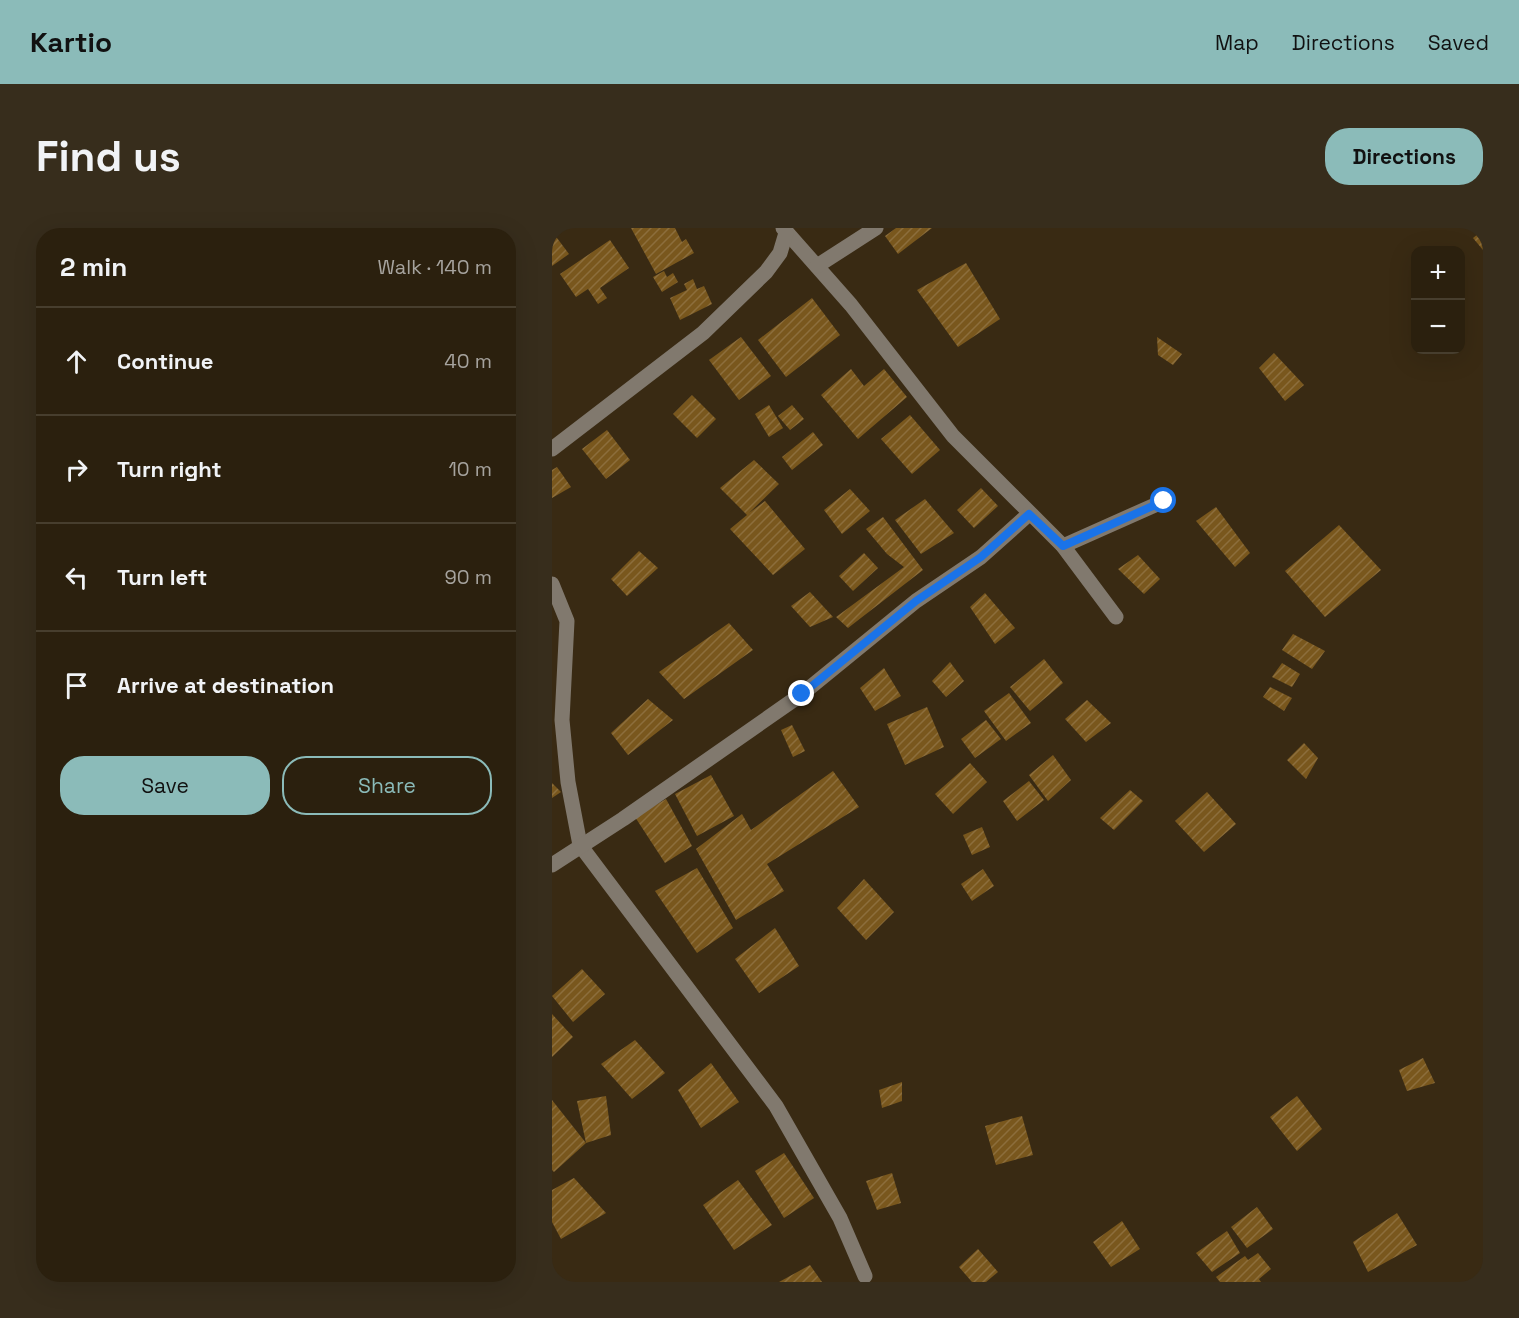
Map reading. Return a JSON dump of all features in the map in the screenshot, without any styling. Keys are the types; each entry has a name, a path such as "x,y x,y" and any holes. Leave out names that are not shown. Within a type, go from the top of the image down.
{"street":[{"path":"817,266 876,228"},
{"path":"784,230 851,305 953,436 1063,546 1116,617"},
{"path":"552,449 703,333 766,272 780,254 784,230"},
{"path":"1063,546 1164,501"},
{"path":"552,865 623,819 802,694 907,608 981,557 1029,514"},
{"path":"552,584 567,621 562,720 568,782 580,845 776,1106 840,1218 865,1276"}],"building":[{"path":"631,228 675,228 682,242 686,239 694,253 656,274"},
{"path":"896,228 932,228 898,254 885,236"},
{"path":"1483,230 1483,250 1473,238"},
{"path":"554,234 569,254 552,266 552,236"},
{"path":"610,240 629,268 600,288 607,298 598,304 588,289 576,297 560,274"},
{"path":"966,263 1000,319 958,347 917,290"},
{"path":"664,271 667,277 673,273 678,282 662,292 653,277"},
{"path":"693,279 697,289 704,286 712,304 680,320 670,298 687,290 684,284"},
{"path":"812,298 840,335 786,377 758,340"},
{"path":"741,337 771,376 739,400 709,360"},
{"path":"1157,337 1182,354 1173,365 1158,355"},
{"path":"1274,353 1304,385 1285,401 1259,368"},
{"path":"851,369 864,386 884,369 907,397 858,439 821,395"},
{"path":"692,395 716,419 697,438 673,414"},
{"path":"769,405 783,428 769,437 755,414"},
{"path":"792,405 804,419 790,430 778,416"},
{"path":"910,415 940,450 912,474 881,439"},
{"path":"607,430 630,460 606,479 582,449"},
{"path":"813,432 823,445 792,470 782,457"},
{"path":"754,460 779,484 749,513 765,501 805,549 773,575 730,529 747,515 720,488"},
{"path":"557,467 571,487 552,498 552,470"},
{"path":"981,488 998,506 974,528 957,510"},
{"path":"850,489 870,511 842,534 824,510"},
{"path":"925,499 954,533 921,554 895,520"},
{"path":"1216,507 1250,553 1235,567 1196,521"},
{"path":"883,517 923,570 848,628 836,617 904,567 887,554 866,529"},
{"path":"1339,525 1381,570 1325,617 1285,571"},
{"path":"639,551 658,568 627,596 611,579"},
{"path":"864,553 878,568 853,591 839,576"},
{"path":"1138,555 1160,579 1144,594 1118,569"},
{"path":"810,592 833,617 810,627 791,606"},
{"path":"985,593 1015,628 995,644 970,607"},
{"path":"729,623 753,650 684,699 659,672"},
{"path":"1293,634 1325,651 1312,669 1282,650"},
{"path":"1044,659 1063,683 1030,711 1010,687"},
{"path":"950,662 964,681 946,697 932,681"},
{"path":"1282,663 1300,674 1292,687 1272,677"},
{"path":"884,668 901,696 875,711 860,688"},
{"path":"1270,687 1292,698 1284,711 1263,697"},
{"path":"1009,693 1031,723 1006,741 984,711"},
{"path":"648,699 673,720 628,755 611,733"},
{"path":"1087,700 1111,723 1086,742 1065,719"},
{"path":"927,707 944,747 905,765 887,724"},
{"path":"986,720 1001,739 975,758 961,739"},
{"path":"792,725 805,751 793,757 781,730"},
{"path":"1304,743 1318,758 1306,779 1287,760"},
{"path":"1053,755 1071,780 1048,801 1029,775"},
{"path":"970,763 987,782 953,814 935,794"},
{"path":"833,771 859,807 767,864 784,891 736,920 696,849 742,814 751,830"},
{"path":"711,775 734,816 697,836 675,794"},
{"path":"1029,781 1044,800 1017,821 1003,801"},
{"path":"552,783 561,792 552,798"},
{"path":"1130,790 1143,801 1114,830 1100,818"},
{"path":"1207,792 1236,824 1204,852 1175,821"},
{"path":"666,799 692,846 665,863 635,817"},
{"path":"982,827 990,847 972,855 963,835"},
{"path":"697,868 733,928 697,953 655,891"},
{"path":"983,869 994,886 972,901 961,884"},
{"path":"864,879 894,912 866,940 837,908"},
{"path":"775,928 799,966 759,993 735,959"},
{"path":"582,969 605,994 573,1022 552,996"},
{"path":"552,1014 573,1037 552,1057"},
{"path":"635,1040 665,1073 632,1099 601,1064"},
{"path":"1423,1058 1435,1083 1407,1091 1399,1070"},
{"path":"711,1063 739,1102 701,1128 678,1090"},
{"path":"902,1082 902,1101 882,1108 879,1090"},
{"path":"606,1096 611,1135 586,1143 577,1101"},
{"path":"1297,1096 1322,1129 1297,1151 1270,1117"},
{"path":"552,1100 586,1143 554,1172 552,1170"},
{"path":"1022,1116 1033,1155 996,1165 985,1126"},
{"path":"784,1153 814,1198 784,1218 755,1171"},
{"path":"892,1173 901,1203 877,1210 866,1181"},
{"path":"574,1178 606,1213 561,1239 552,1222 552,1190"},
{"path":"738,1180 772,1225 734,1250 703,1205"},
{"path":"1257,1207 1273,1229 1247,1248 1231,1227"},
{"path":"1397,1213 1417,1245 1368,1272 1353,1242"},
{"path":"1122,1221 1140,1249 1111,1267 1093,1242"},
{"path":"1227,1231 1240,1253 1212,1272 1196,1253"},
{"path":"978,1249 998,1272 986,1282 972,1282 959,1267"},
{"path":"1258,1253 1271,1269 1259,1279 1261,1282 1220,1282 1216,1277 1245,1256 1248,1260"},
{"path":"810,1265 822,1282 779,1282"}],"route":[{"path":"802,694 888,622 981,557 1029,514 1063,546 1164,501"}]}
